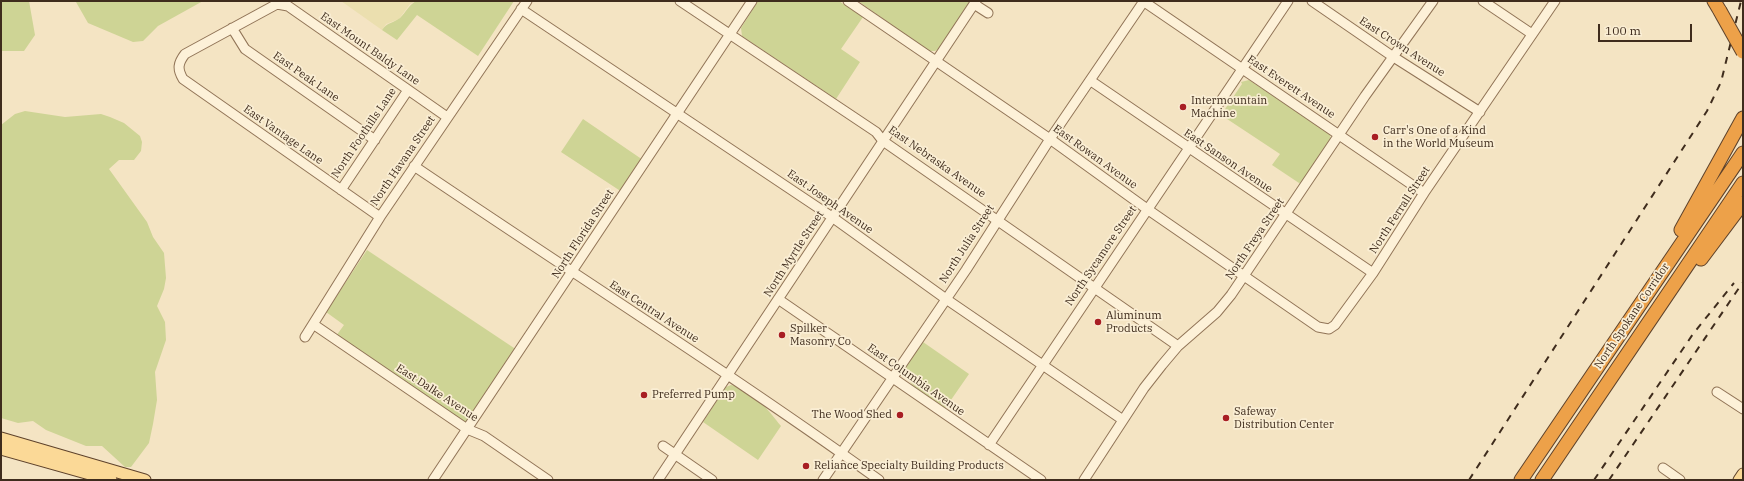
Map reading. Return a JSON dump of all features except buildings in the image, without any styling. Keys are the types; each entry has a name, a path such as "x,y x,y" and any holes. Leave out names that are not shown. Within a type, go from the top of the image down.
{"highway":[{"path":"1717,6 1743,52"},
{"path":"1631,320 1743,118"},
{"name":"North Spokane Corridor","path":"1521,480 1631,320 1743,152"},
{"name":"North Spokane Corridor","path":"1542,480 1743,183"},
{"path":"1637,338 1704,256 1743,203"}],"main road":[{"path":"1,438 145,480"},
{"path":"1,449 111,480"},
{"path":"1739,480 1743,474"}],"street":[{"name":"North Havana Street","path":"305,337 380,217 527,1"},
{"name":"East Nebraska Avenue","path":"680,1 876,132 884,141 1178,346"},
{"name":"North Florida Street","path":"433,480 752,1"},
{"name":"East Rowan Avenue","path":"848,1 935,62 1050,139 1147,209 1318,327 1330,329"},
{"name":"East Everett Avenue","path":"1144,1 1424,193"},
{"name":"North Julia Street","path":"823,480 946,299 1050,139 1091,81 1144,1"},
{"name":"North Sycamore Street","path":"989,445 1042,364 1288,1"},
{"name":"East Crown Avenue","path":"1312,1 1392,56 1480,112"},
{"name":"North Freya Street","path":"1084,480 1144,388 1178,346 1217,312 1245,276 1392,56 1433,1"},
{"path":"1483,1 1532,34"},
{"name":"North Ferrall Street","path":"1330,329 1336,325 1373,273 1424,193 1555,1"},
{"name":"North Myrtle Street","path":"658,480 975,3"},
{"path":"975,3 988,13"},
{"name":"East Mount Baldy Lane","path":"232,28 277,4 288,6 447,117"},
{"name":"East Joseph Avenue","path":"521,9 832,217 946,299 1123,420"},
{"name":"East Vantage Lane","path":"232,28 185,54 178,67 183,79 380,217"},
{"name":"East Peak Lane","path":"232,28 245,49 374,140"},
{"name":"East Sanson Avenue","path":"1091,81 1373,273"},
{"name":"North Foothills Lane","path":"341,190 408,90"},
{"name":"East Central Avenue","path":"414,166 572,273 728,374 879,480"},
{"name":"East Columbia Avenue","path":"778,298 1041,480"},
{"name":"East Dalke Avenue","path":"313,324 467,428 484,436 548,480"},
{"path":"1718,392 1743,410"},
{"path":"663,446 712,480"},
{"path":"1663,468 1680,480"}],"shaded area":[{"path":"341,1 416,1 410,4 399,19 386,24 382,30"}],"green space":[{"path":"1,1 29,1 35,35 24,51 1,51"},
{"path":"203,1 158,26 143,41 133,42 88,23 76,2"},
{"path":"416,1 514,1 478,56 417,15 397,40 382,30 386,25 398,20"},
{"path":"758,1 839,1 863,17 841,49 860,62 836,99 742,36 741,28"},
{"path":"858,1 971,1 940,48 935,51 929,51"},
{"path":"1249,80 1330,134 1331,141 1302,185 1272,165 1280,154 1221,115 1242,84 1241,82"},
{"path":"25,111 65,117 101,114 124,123 140,136 142,142 141,151 134,160 119,160 109,169 147,222 153,237 164,253 166,278 164,289 157,306 165,322 166,340 155,372 157,400 153,424 149,443 131,467 125,467 102,446 86,446 46,430 33,421 18,423 1,418 1,125 15,114"},
{"path":"583,119 643,160 622,192 561,152"},
{"path":"367,250 517,350 466,424 336,336 344,325 326,312"},
{"path":"923,342 969,374 944,410 920,392 909,380 906,374 906,368 909,362"},
{"path":"731,385 746,390 753,395 781,426 758,460 703,422 726,387"}],"railway":[{"path":"1469,480 1707,111 1721,82 1741,1"},
{"path":"1609,480 1743,282"},
{"path":"1594,480 1693,334 1734,283"}],"place":[{"name":"Intermountain Machine","path":"1183,107"},
{"name":"Carr's One of a Kind in the World Museum","path":"1375,137"},
{"name":"Aluminum Products","path":"1098,322"},
{"name":"Spilker Masonry Co","path":"782,335"},
{"name":"Preferred Pump","path":"644,395"},
{"name":"The Wood Shed","path":"900,415"},
{"name":"Safeway Distribution Center","path":"1226,418"},
{"name":"Reliance Specialty Building Products","path":"806,466"}]}
